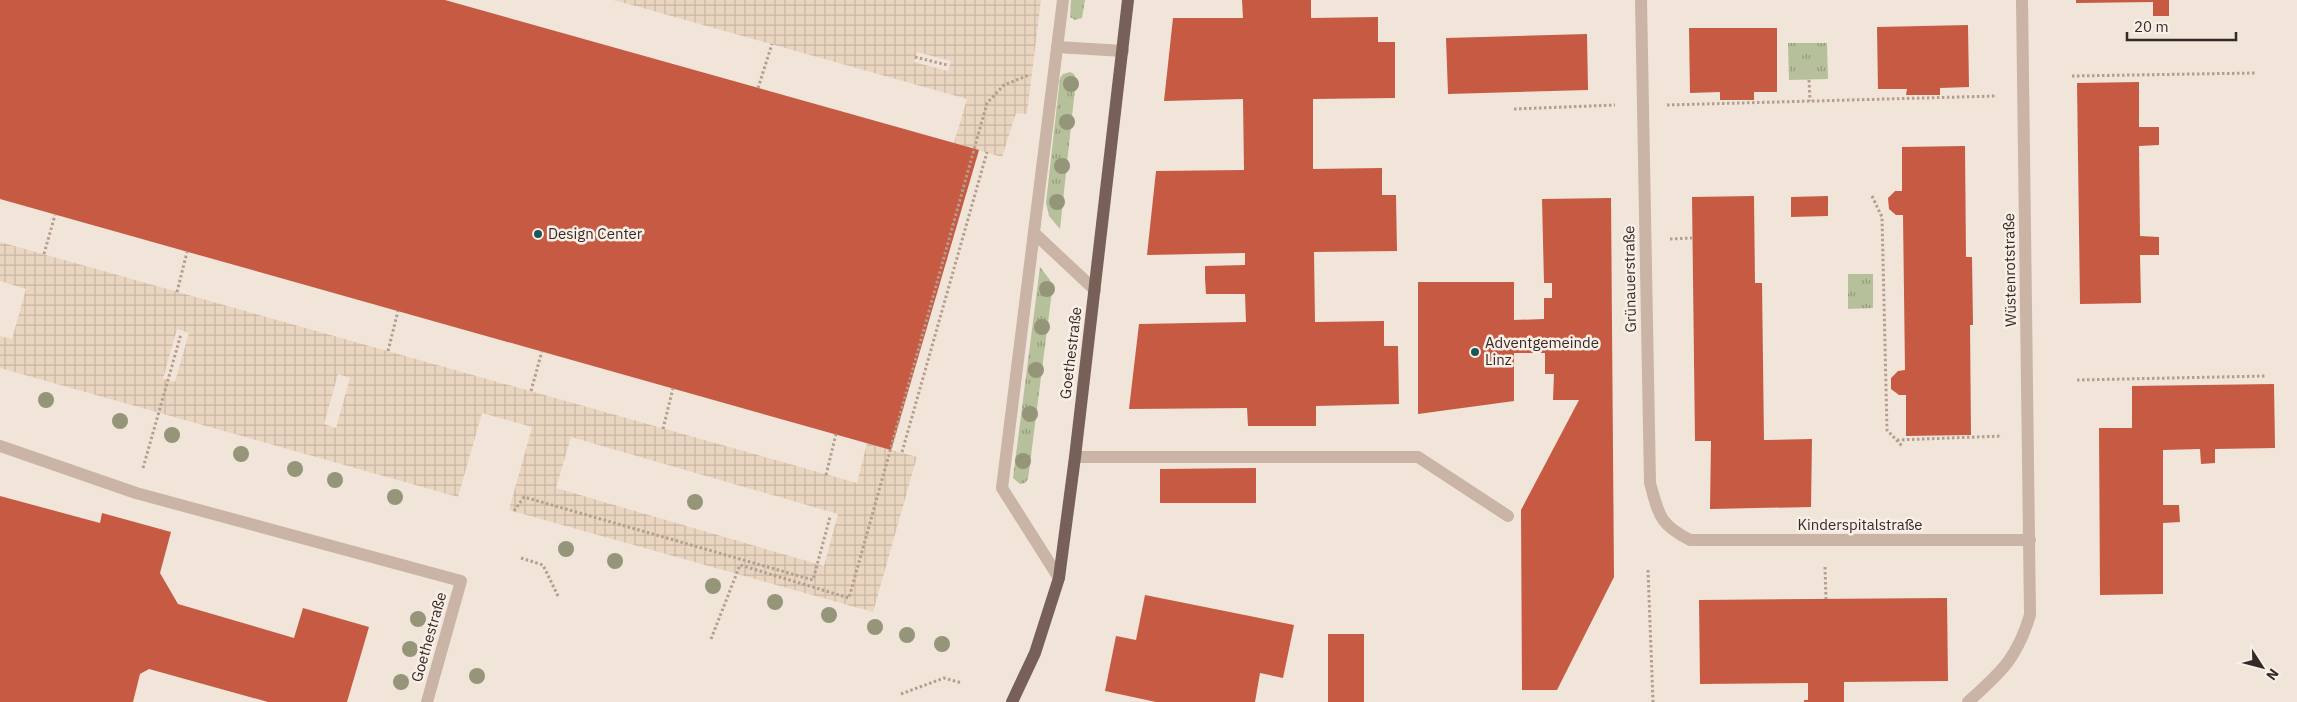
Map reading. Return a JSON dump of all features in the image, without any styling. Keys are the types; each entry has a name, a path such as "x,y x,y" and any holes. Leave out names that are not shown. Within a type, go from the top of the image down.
{"main road":[{"name":"Goethestraße","path":"1012,702 1035,653 1059,578 1095,290 1128,0"}],"street":[{"path":"1059,578 1002,488 1063,0"},
{"name":"Grünauerstraße","path":"1641,0 1650,483 1659,514 1671,530 1690,540"},
{"name":"Wüstenrotstraße","path":"1968,702 1992,681 2014,656 2024,635 2030,615 2022,0"},
{"path":"1057,46 1123,51"},
{"path":"1034,233 1095,290"},
{"path":"0,446 136,493"},
{"path":"1075,456 1418,457 1508,516"},
{"name":"Goethestraße","path":"136,493 462,581 427,702"},
{"name":"Kinderspitalstraße","path":"1690,540 2030,540"}],"path":[{"path":"758,88 772,44"},
{"path":"915,57 948,65"},
{"path":"711,640 740,566 849,598 986,102 1004,85 1032,73"},
{"path":"2072,76 2255,73"},
{"path":"1809,80 1810,101"},
{"path":"1666,105 1996,96"},
{"path":"1514,109 1615,105"},
{"path":"902,452 987,152"},
{"path":"1872,196 1882,216 1886,430 1902,446"},
{"path":"44,254 55,215"},
{"path":"1668,239 1692,238"},
{"path":"177,292 186,252"},
{"path":"388,351 398,311"},
{"path":"136,493 181,334"},
{"path":"531,391 542,351"},
{"path":"2077,380 2265,376"},
{"path":"663,429 673,388"},
{"path":"826,475 836,434"},
{"path":"1897,440 2003,436"},
{"path":"514,511 524,497 813,580 830,517"},
{"path":"521,558 543,565 558,596"},
{"path":"1825,567 1826,599"},
{"path":"1648,570 1653,702"},
{"path":"901,694 944,678 962,683"}],"green space":[{"path":"1071,0 1085,0 1082,18 1075,20 1070,17"},
{"path":"1788,43 1827,43 1828,79 1789,80"},
{"path":"1070,72 1074,74 1076,79 1060,229 1049,216 1046,203 1060,78 1063,74"},
{"path":"1040,267 1050,280 1052,291 1028,479 1025,483 1020,484 1013,478"},
{"path":"1848,274 1873,274 1873,308 1848,309"}],"shaded area":[{"path":"614,0 1041,0 1027,114 1016,113 1002,157 954,143 967,99","holes":["917,52 951,61 948,71 914,62"]},
{"path":"0,242 857,483 867,443 917,457 873,612 509,510 532,427 482,413 458,497 0,368 0,336 12,339 26,289 0,281","holes":["177,329 189,333 175,382 163,379","338,374 350,378 336,428 324,424","571,437 838,514 824,566 556,488"]}],"building":[{"name":"Design Center","path":"0,0 445,0 979,150 891,450 0,199"},
{"path":"1242,0 1311,0 1311,18 1378,17 1378,42 1395,42 1395,98 1313,99 1313,169 1382,168 1382,195 1396,195 1397,251 1314,252 1315,322 1384,321 1384,346 1398,346 1399,404 1316,406 1316,426 1248,426 1247,408 1129,409 1139,324 1246,322 1245,294 1206,294 1205,279 1205,266 1245,265 1245,253 1147,255 1156,171 1244,170 1243,99 1164,101 1173,18 1243,18"},
{"path":"2076,0 2169,0 2169,16 2153,16 2153,2 2076,3"},
{"path":"1968,25 1969,87 1940,88 1940,95 1906,95 1907,89 1878,89 1877,27"},
{"path":"1689,28 1777,28 1777,92 1754,92 1754,100 1720,100 1720,92 1690,93"},
{"path":"1587,34 1588,90 1448,94 1446,38"},
{"path":"2139,82 2139,127 2159,127 2159,145 2139,146 2140,236 2159,237 2159,255 2140,255 2141,303 2080,304 2077,83"},
{"path":"1965,146 1966,257 1972,257 1973,325 1970,325 1971,435 1906,436 1906,395 1899,395 1891,389 1891,378 1898,371 1905,370 1903,215 1896,215 1889,209 1888,198 1895,191 1902,191 1902,147"},
{"path":"1754,196 1755,283 1762,283 1764,440 1812,439 1811,507 1710,509 1711,441 1695,441 1692,197"},
{"path":"1828,196 1828,216 1791,217 1791,197"},
{"path":"1611,198 1614,577 1557,690 1522,690 1521,510 1579,400 1553,400 1554,374 1545,374 1545,353 1514,353 1514,401 1418,414 1418,282 1514,282 1514,320 1544,319 1544,298 1552,298 1552,283 1544,283 1542,199"},
{"path":"2274,384 2275,448 2215,449 2215,463 2201,464 2200,449 2163,450 2163,505 2179,505 2180,522 2163,523 2163,594 2100,595 2099,428 2132,428 2132,386"},
{"path":"1256,468 1256,503 1160,503 1160,469"},
{"path":"0,496 100,523 102,513 171,532 160,573 178,604 294,638 303,608 369,627 347,702 268,702 149,669 140,674 133,702 0,702"},
{"path":"1145,595 1294,625 1283,678 1260,673 1255,702 1156,702 1105,691 1116,636 1136,640"},
{"path":"1947,598 1948,681 1844,682 1844,702 1804,702 1804,700 1808,700 1808,683 1700,684 1699,600"},
{"path":"1328,634 1364,634 1364,702 1328,702"}],"place":[{"name":"Design Center","path":"538,234"},
{"name":"Adventgemeinde Linz","path":"1475,352"}]}
